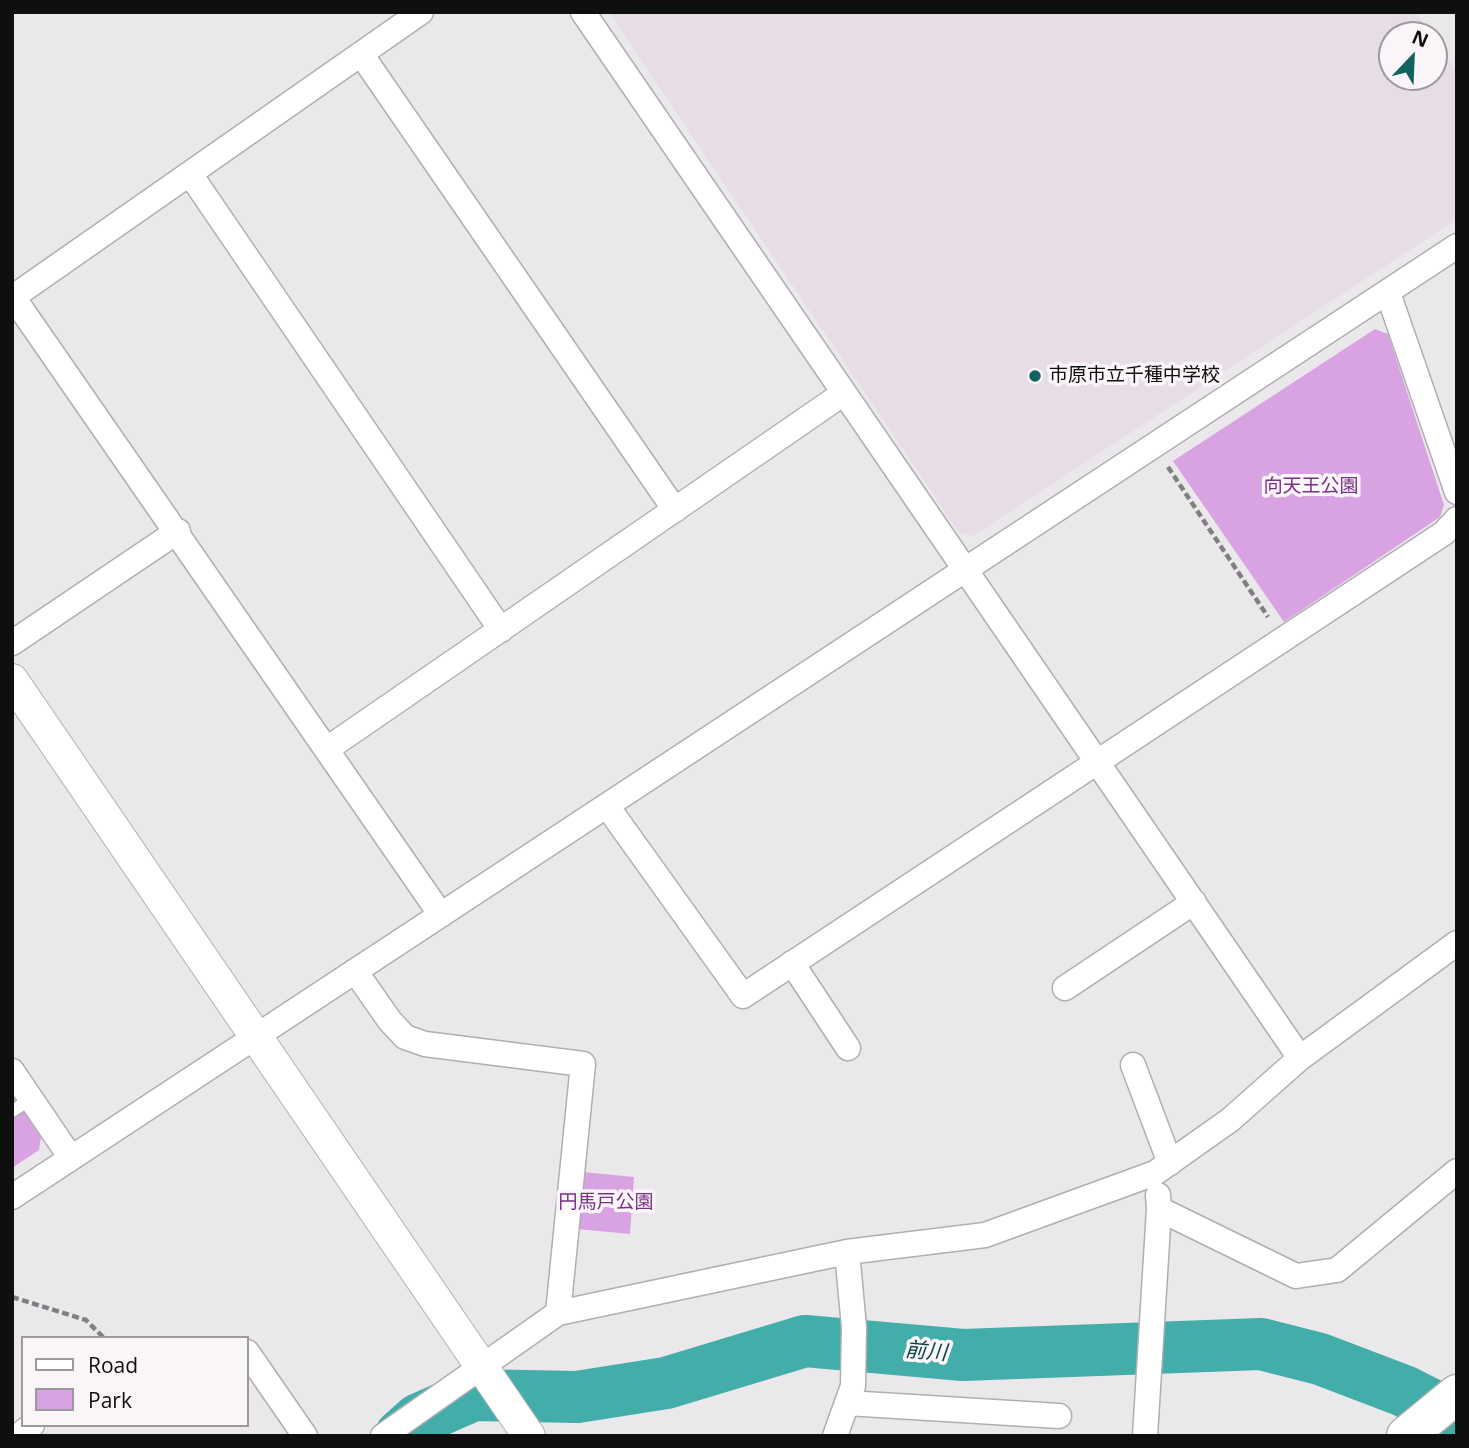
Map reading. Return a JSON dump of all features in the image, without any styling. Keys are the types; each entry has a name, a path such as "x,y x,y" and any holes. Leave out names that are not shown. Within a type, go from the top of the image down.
{"main road":[{"path":"1406,1436 1457,1394"}],"street":[{"path":"421,12 13,297 178,531 441,915"},
{"path":"583,12 1300,1058"},
{"path":"361,54 675,510"},
{"path":"190,174 501,630"},
{"path":"12,1197 1457,246"},
{"path":"1388,293 1457,492"},
{"path":"327,749 844,393"},
{"path":"607,806 743,996 1444,533 1457,519"},
{"path":"12,643 178,531"},
{"path":"12,680 529,1436"},
{"path":"1065,988 1194,902"},
{"path":"383,1436 558,1313 847,1252 985,1235 1162,1168 1230,1120 1300,1058 1457,943"},
{"path":"792,963 848,1048"},
{"path":"355,971 390,1021 405,1037 425,1044 583,1064 558,1313"},
{"path":"1133,1065 1162,1168 1145,1436"},
{"path":"12,1071 22,1105 71,1158"},
{"path":"1159,1209 1296,1276 1337,1270 1457,1171"},
{"path":"835,1436 853,1386 854,1327 847,1252"},
{"path":"248,1353 305,1436"},
{"path":"847,1403 1059,1416"}],"path":[{"path":"1154,447 1282,638"},
{"path":"12,1297 86,1320 102,1336"}],"shaded area":[{"name":"市原市立千種中学校","path":"609,12 1416,12 1422,21 1378,21 1378,91 1448,91 1448,60 1457,73 1457,219 973,536 959,533"}],"green space":[{"name":"向天王公園","path":"1375,329 1388,334 1444,505 1440,517 1284,622 1173,461"},
{"path":"12,1095 41,1137 39,1150 12,1168"},
{"name":"円馬戸公園","path":"583,1172 634,1177 630,1234 577,1229"}],"waterway":[{"name":"前川","path":"400,1436 419,1419 474,1395 577,1397 666,1383 805,1341 963,1355 1261,1344 1320,1359 1404,1391 1457,1418"}],"place":[{"name":"市原市立千種中学校","path":"1035,376"}]}
